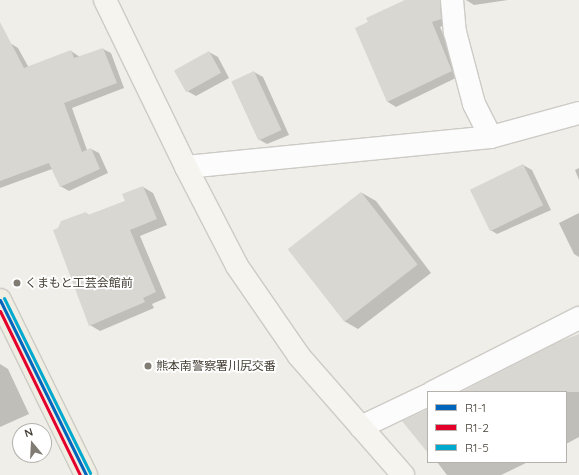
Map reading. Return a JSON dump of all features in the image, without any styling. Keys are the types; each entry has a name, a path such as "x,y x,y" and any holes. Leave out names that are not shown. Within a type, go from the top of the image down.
{"main road":[{"path":"0,300 86,475"}],"street":[{"path":"105,0 186,167 237,266 299,356 403,475"},
{"path":"452,0 455,32 474,104 491,137"},
{"path":"186,167 491,137 579,113"},
{"path":"435,391 579,318"},
{"path":"362,427 427,394"}],"building":[{"path":"405,0 440,0 441,19 432,22 452,71 387,102 355,28 368,22 366,18"},
{"path":"0,22 24,68 71,50 74,58 103,48 117,83 64,103 82,152 91,148 100,169 60,187 49,163 0,181"},
{"path":"209,51 221,73 186,92 174,70"},
{"path":"254,71 281,130 259,140 231,82"},
{"path":"523,164 543,205 490,231 470,190"},
{"path":"143,186 157,219 130,230 156,292 143,298 145,302 89,326 53,230 58,228 61,221 86,212 88,215 125,201 122,194"},
{"path":"361,192 418,264 344,322 288,249"},
{"path":"579,334 579,392 463,391 558,342"},
{"path":"427,409 427,452 402,421"}],"transit line":[{"name":"R1-5","path":"4,298 90,473"},
{"name":"R1-1","path":"0,300 86,475"},
{"name":"R1-2","path":"0,311 80,475"}],"place":[{"name":"くまもと工芸会館前","path":"17,283"},
{"name":"熊本南警察署川尻交番","path":"148,366"}]}
